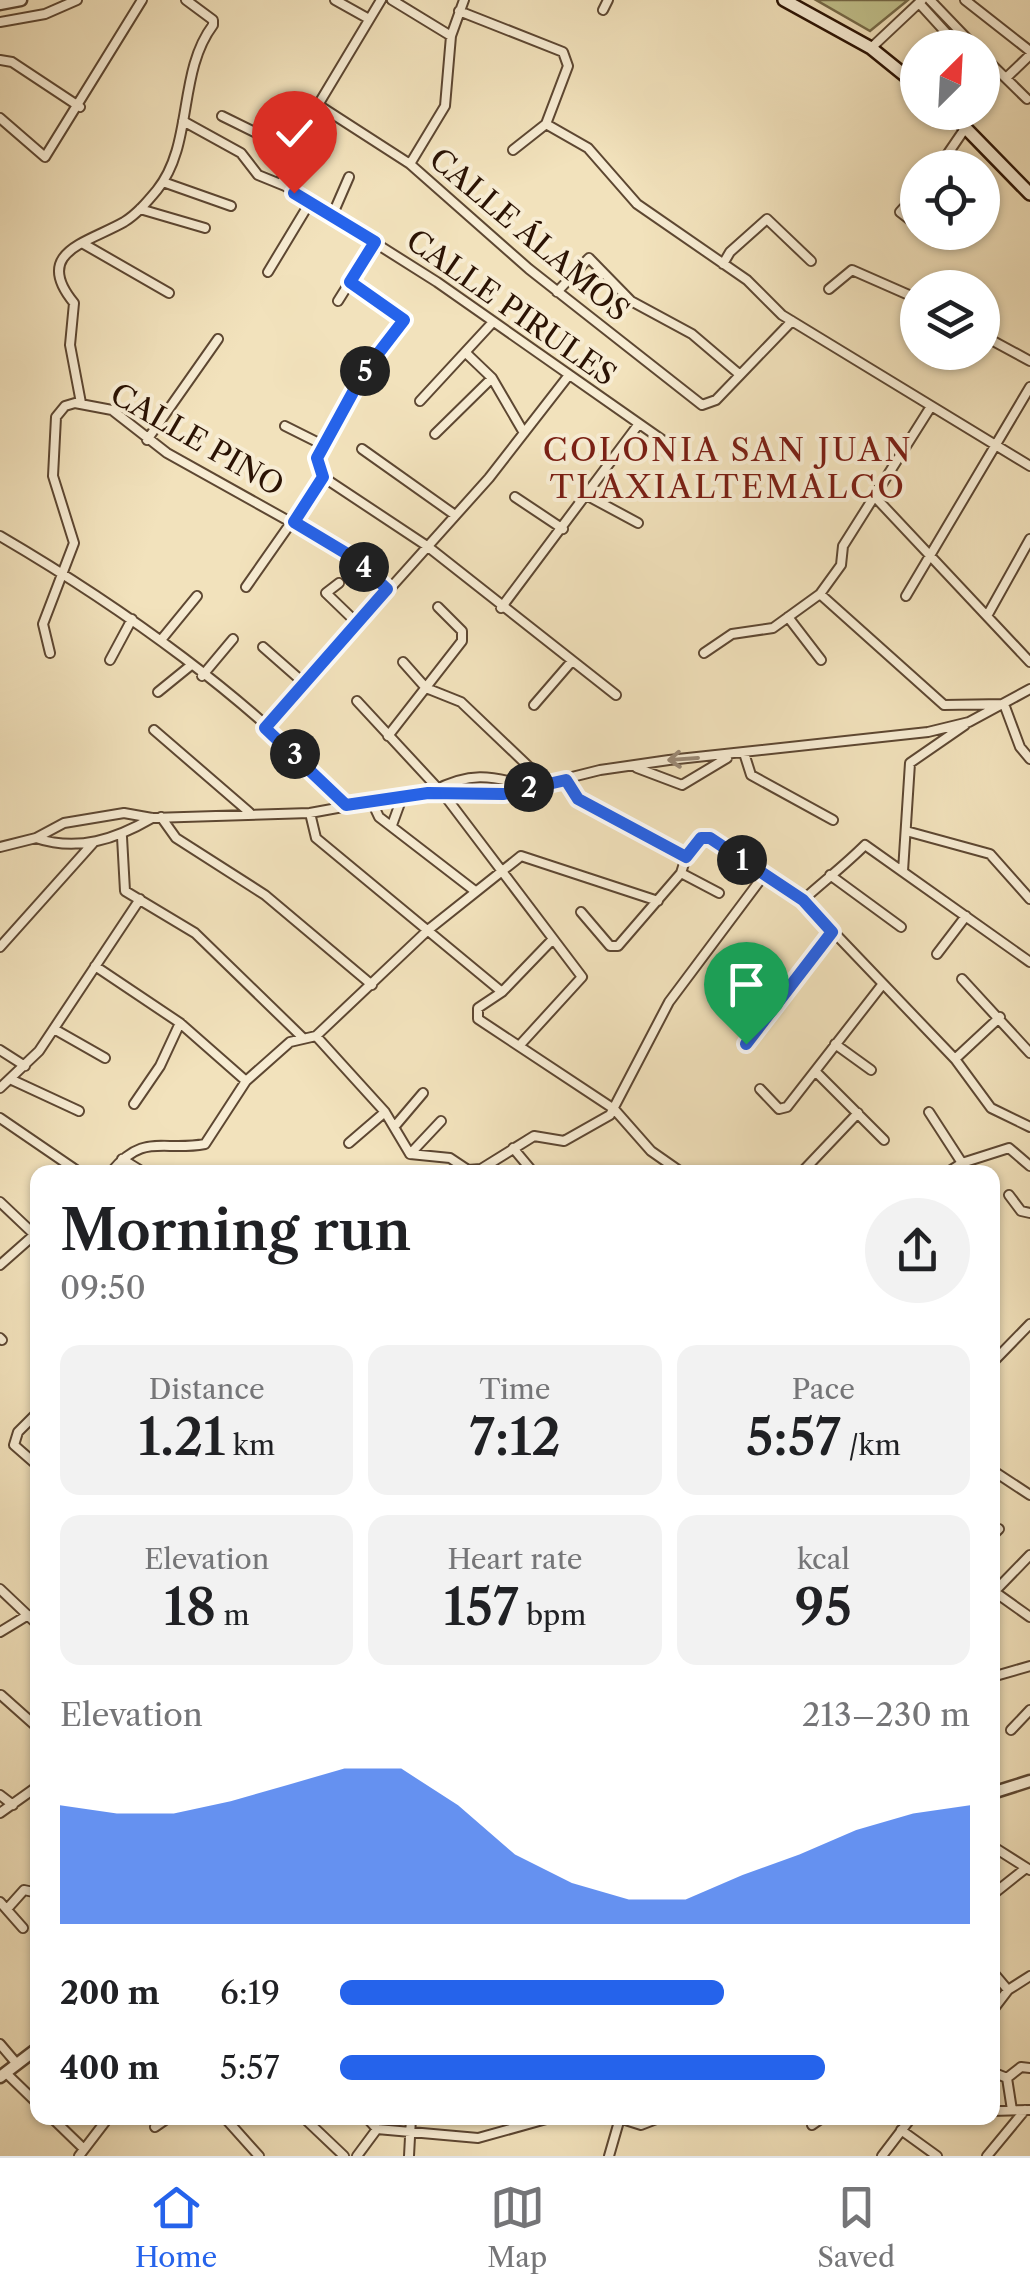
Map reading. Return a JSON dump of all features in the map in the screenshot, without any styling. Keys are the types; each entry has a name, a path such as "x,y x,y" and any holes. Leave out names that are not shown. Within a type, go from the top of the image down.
{"main road":[{"path":"784,0 871,48 900,71"},
{"path":"969,130 1030,194"}],"street":[{"path":"0,4 22,0"},
{"path":"0,22 45,14 77,0"},
{"path":"0,118 45,157 80,107 142,0"},
{"path":"50,653 42,624 74,543 54,476 56,417 64,406 81,403 70,345 74,303 63,291 58,274 63,256 140,210 163,182 183,121 191,64 213,25 186,0"},
{"path":"336,0 369,19"},
{"path":"285,186 282,172 291,150 381,0"},
{"path":"392,0 451,36"},
{"path":"410,164 445,106 451,36 464,0"},
{"path":"604,10 608,0"},
{"path":"965,0 1030,53 1006,78"},
{"path":"871,48 923,1"},
{"path":"923,1 946,30"},
{"path":"923,1 956,30"},
{"path":"459,12 564,52 568,66 546,124 513,150"},
{"path":"0,60 12,62 80,107"},
{"path":"1000,72 1027,99"},
{"name":"CALLE ÁLAMOS","path":"317,104 410,164 556,292 708,406 739,374"},
{"path":"222,116 291,150"},
{"path":"183,121 241,153 258,175 285,186"},
{"path":"546,124 588,148 637,204 723,264 792,321 1030,466"},
{"path":"332,216 350,177"},
{"path":"163,182 230,206"},
{"name":"CALLE PIRULES","path":"285,186 375,242 671,446"},
{"path":"268,272 309,204"},
{"path":"140,210 206,228"},
{"path":"723,264 730,252 767,219 811,260"},
{"path":"338,301 375,242"},
{"path":"82,243 169,293"},
{"path":"556,292 590,258 631,301 692,334 739,374 792,321"},
{"path":"829,290 852,270 900,290"},
{"path":"350,282 404,320 364,372 317,458 323,477 427,546 616,695"},
{"path":"420,401 493,322"},
{"path":"147,440 218,340"},
{"path":"1000,345 1030,361"},
{"path":"467,354 492,378 524,433"},
{"path":"265,728 455,515 569,375"},
{"path":"435,434 492,378"},
{"path":"906,596 1030,387"},
{"name":"CALLE PINO","path":"81,403 112,410 147,440 354,558 387,589"},
{"path":"704,653 732,634 767,630 820,594 841,565 843,546 930,408"},
{"path":"502,608 638,425"},
{"path":"285,426 324,445"},
{"path":"362,449 455,515"},
{"path":"246,587 323,477"},
{"path":"586,495 638,523"},
{"path":"516,497 563,529"},
{"path":"875,497 1030,662"},
{"path":"0,536 161,640 265,728 346,805"},
{"path":"987,616 1030,539"},
{"path":"339,584 326,593 356,622"},
{"path":"820,594 944,705 1004,704"},
{"path":"161,640 197,596"},
{"path":"388,736 463,636 438,606"},
{"path":"788,616 821,660"},
{"path":"110,660 132,619"},
{"path":"202,676 233,638"},
{"path":"262,647 304,682"},
{"path":"534,706 572,661"},
{"path":"403,662 426,688 462,702 547,784"},
{"path":"158,692 190,666"},
{"path":"903,872 910,763 969,722 1030,689"},
{"path":"358,701 432,791 445,796 504,794 635,767 928,732 969,722"},
{"path":"1004,704 1020,746 1030,759"},
{"path":"154,730 249,812"},
{"path":"744,753 751,775 833,820"},
{"path":"635,767 682,784 731,756"},
{"path":"0,847 36,838 64,824 109,815 310,813 432,791 478,774 531,786"},
{"path":"566,780 578,799 686,857"},
{"path":"392,825 403,795"},
{"path":"445,796 582,977 520,1046"},
{"path":"371,800 379,816 475,891"},
{"path":"310,813 316,838 502,992"},
{"path":"109,815 110,839"},
{"path":"36,838 58,843 94,842 122,837 157,817"},
{"path":"157,817 176,838 264,895 372,985"},
{"path":"906,831 990,854 1030,898"},
{"path":"581,912 614,948 658,901 681,873 686,857 706,836 803,900 955,1060 991,1108 1030,1127"},
{"path":"122,837 122,887 196,933 302,1038"},
{"path":"0,947 94,842"},
{"path":"803,900 830,875 848,866 865,845 1030,962"},
{"path":"117,1165 143,1146 205,1144 246,1081 286,1045 316,1036 428,930 500,870 528,855 658,901"},
{"path":"681,873 719,893"},
{"path":"491,1165 534,1136 564,1141 614,1110 669,1002 764,875"},
{"path":"830,875 901,927"},
{"path":"0,1088 25,1066 54,1029 140,899"},
{"path":"938,954 966,916"},
{"path":"746,1044 832,932"},
{"path":"553,940 476,1014 483,1024 614,1110 650,1152 670,1165"},
{"path":"95,966 180,1022 246,1081"},
{"path":"962,979 1030,1053"},
{"path":"760,1089 783,1110 882,984"},
{"path":"955,1060 1000,1017"},
{"path":"134,1104 160,1066 180,1022"},
{"path":"54,1029 105,1058"},
{"path":"316,1036 385,1112 410,1154"},
{"path":"835,1044 871,1070"},
{"path":"0,1050 25,1066"},
{"path":"816,1072 884,1140"},
{"path":"10,1079 79,1111"},
{"path":"395,1126 423,1093"},
{"path":"349,1143 385,1112"},
{"path":"809,1165 858,1112"},
{"path":"929,1112 962,1162"},
{"path":"0,1118 69,1165"},
{"path":"410,1154 441,1121"},
{"path":"514,1148 527,1165"},
{"path":"958,1165 1009,1148 1030,1166"},
{"path":"410,1154 450,1158 459,1165"},
{"path":"122,1159 132,1165"},
{"path":"1010,1195 1021,1212 1030,1212"},
{"path":"0,1202 30,1231"},
{"path":"0,1265 30,1240"},
{"path":"1000,1356 1030,1324"},
{"path":"30,1420 18,1432 14,1445 30,1459"},
{"path":"1000,1475 1030,1495"},
{"path":"1000,1584 1030,1555"},
{"path":"0,1589 28,1615 0,1632"},
{"path":"1000,1594 1030,1617"},
{"path":"1000,1675 1030,1666"},
{"path":"1,1695 30,1721"},
{"path":"1011,1730 1030,1710"},
{"path":"1000,1790 1030,1781"},
{"path":"0,1814 30,1792"},
{"path":"0,1794 13,1805"},
{"path":"1000,1851 1028,1869 1000,1890"},
{"path":"23,1928 4,1905 24,1890 30,1891"},
{"path":"1000,2000 1008,1990 1030,1976"},
{"path":"1000,1980 1008,1990"},
{"path":"0,2044 17,2064"},
{"path":"30,2054 3,2075 30,2097"},
{"path":"1007,2078 1021,2068 1030,2068"},
{"path":"1000,2075 1007,2078"},
{"path":"1007,2078 1012,2110"},
{"path":"1000,2111 1027,2110"},
{"path":"987,2156 1027,2110"},
{"path":"58,2125 82,2153 103,2125"},
{"path":"230,2125 259,2156"},
{"path":"311,2125 344,2156"},
{"path":"373,2125 377,2129 478,2138 525,2125"},
{"path":"408,2156 411,2125"},
{"path":"609,2156 621,2125"},
{"path":"882,2156 905,2125"},
{"path":"356,2156 377,2129"},
{"path":"901,2130 936,2156"}],"green space":[{"path":"816,0 908,0 870,31"}],"district":[{"name":"COLONIA SAN JUAN TLAXIALTEMALCO","path":"728,468"}],"route":[{"path":"294,193 375,242 350,282 399,312 404,320 364,372 324,445 317,458 323,477 294,522 354,558 387,589 265,728 346,805 428,793 504,794 566,780 578,799 686,857 701,838 710,838 803,900 832,932 746,1044"}]}
